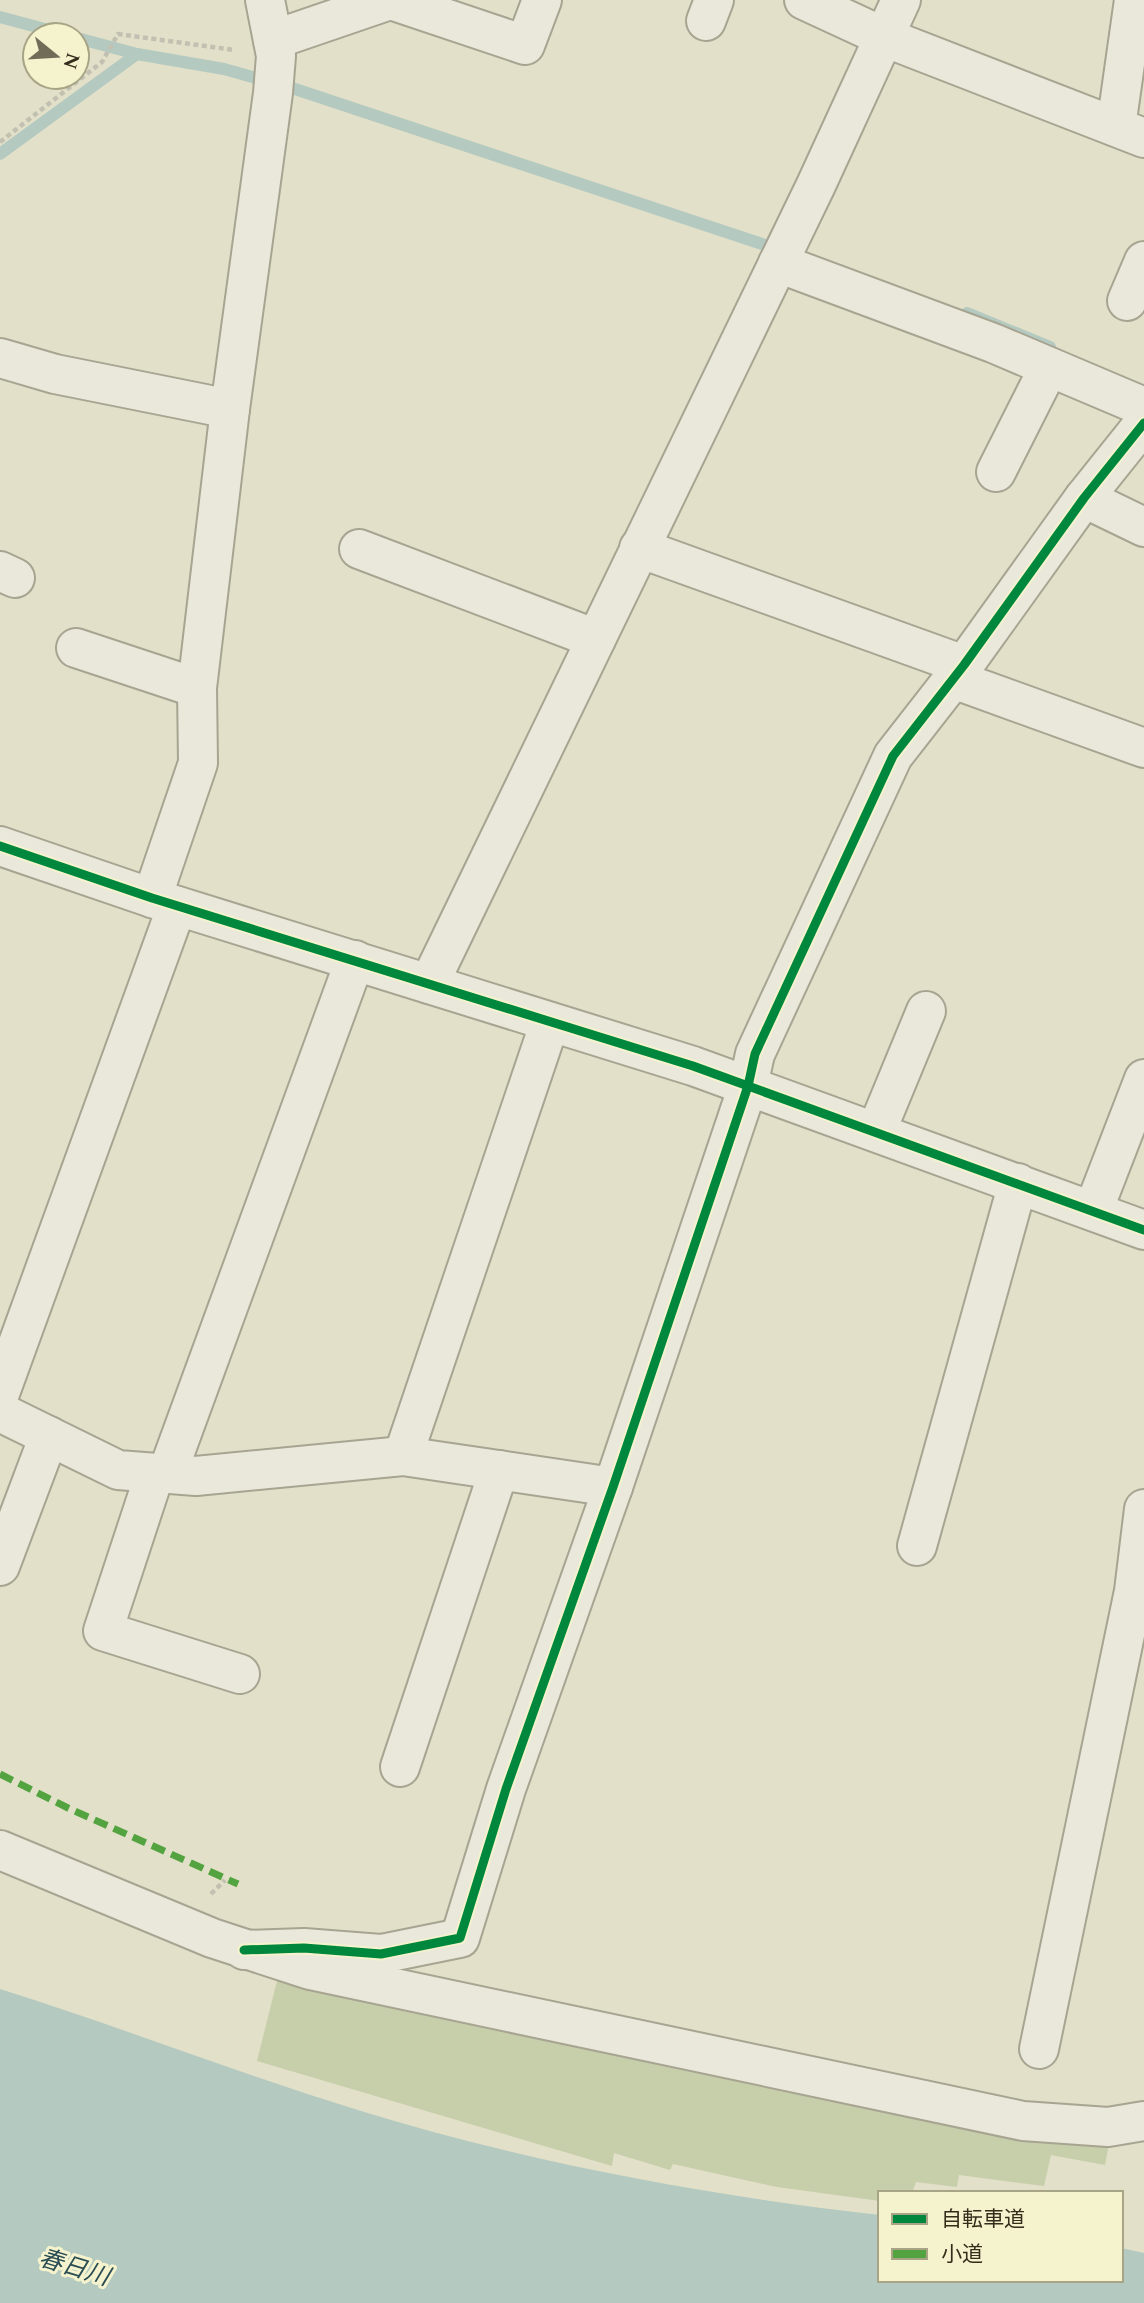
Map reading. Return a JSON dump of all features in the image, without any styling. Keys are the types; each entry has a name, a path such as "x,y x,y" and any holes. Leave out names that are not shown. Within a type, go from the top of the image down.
{"street":[{"path":"0,1392 164,902 198,763 197,688 230,409 273,93 275,48 265,0"},
{"path":"275,48 391,0 525,45 542,0"},
{"path":"804,0 884,37 1130,132 1134,0"},
{"path":"429,984 785,248 901,0"},
{"path":"785,248 1144,407"},
{"path":"1127,301 1144,261"},
{"path":"0,358 55,374 230,409"},
{"path":"996,472 1049,367"},
{"path":"244,1950 304,1948 381,1954 460,1938 506,1789 613,1488 748,1086 755,1054 893,756 958,672 1084,498 1144,423"},
{"path":"1084,498 1144,527"},
{"path":"639,548 958,672 1144,748"},
{"path":"359,549 596,639"},
{"path":"76,648 197,688"},
{"path":"0,846 164,902 748,1086 1144,1230"},
{"path":"240,1674 103,1631 355,960"},
{"path":"876,1132 926,1011"},
{"path":"403,1456 550,1022"},
{"path":"1093,1211 1144,1079"},
{"path":"917,1546 1017,1183"},
{"path":"0,1412 118,1470 196,1476 403,1456 613,1488"},
{"path":"0,1566 49,1436"},
{"path":"400,1767 499,1470"},
{"path":"1039,2049 1135,1591 1144,1509"},
{"path":"0,1850 244,1950 310,1970 1023,2121 1108,2127 1144,2121"},
{"path":"0,1874 54,1871"}],"path":[{"path":"0,142 102,62 118,34 275,48"}],"green space":[{"path":"279,1973 1109,2144 1105,2165 1051,2155 1044,2186 959,2175 957,2187 916,2182 913,2191 878,2191 878,2201 777,2187 673,2164 670,2170 614,2153 612,2166 257,2061"}],"water":[{"name":"春日川","path":"0,1989 316,2097 425,2130 618,2175 748,2198 878,2215 878,2282 1123,2282 1123,2248 1144,2253 1144,2303 0,2303"}],"waterway":[{"path":"0,17 21,23"},
{"path":"91,42 137,54"},
{"path":"0,154 137,54 224,69 292,88 780,250"},
{"path":"967,313 1050,347"}],"marked path":[{"path":"0,1774 68,1808 238,1884"}],"cycle path":[{"path":"244,1950 304,1948 381,1954 460,1938 506,1789 613,1487 748,1086 755,1054 893,756 964,665 1084,498 1144,423"},
{"path":"0,846 152,898 693,1066 1144,1230"}]}
